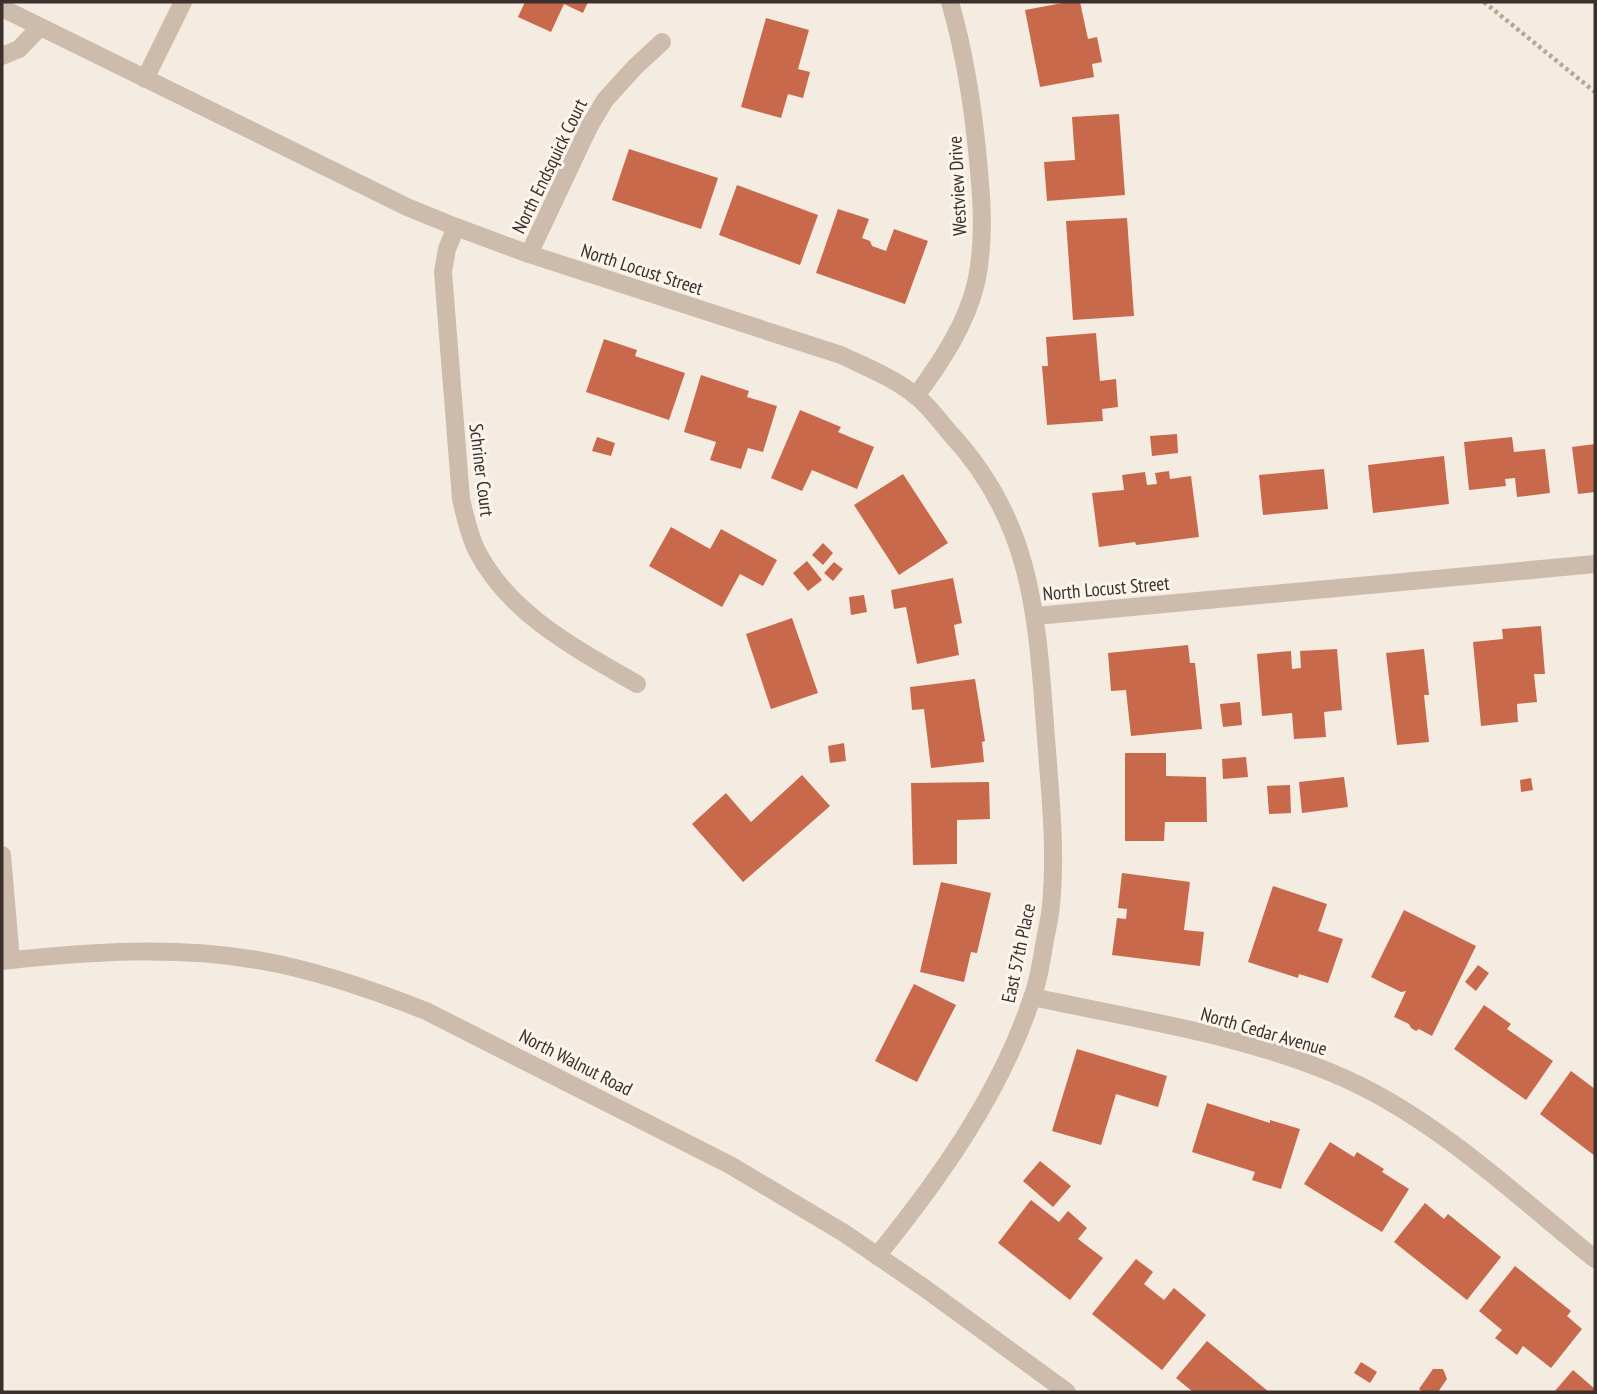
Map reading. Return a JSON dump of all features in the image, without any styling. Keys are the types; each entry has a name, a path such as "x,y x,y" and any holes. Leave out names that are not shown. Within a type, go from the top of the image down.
{"street":[{"path":"145,79 183,2"},
{"name":"Westview Drive","path":"916,396 938,366 967,309 975,283 982,230 972,104 960,37 950,2"},
{"path":"2,8 407,207 456,227"},
{"path":"2,56 19,49 40,27"},
{"name":"North Endsquick Court","path":"456,227 529,254 589,127 606,100 662,42"},
{"name":"Schriner Court","path":"456,227 447,248 443,272 461,499 470,533 494,577 517,603 557,638 637,684"},
{"name":"North Locust Street","path":"529,254 841,355 916,396 970,454 995,491 1012,527 1024,563 1036,616 1595,564"},
{"name":"East 57th Place","path":"877,1256 903,1224 978,1116 996,1083 1033,997 1051,906 1054,839 1036,616"},
{"path":"2,855 7,960"},
{"name":"North Walnut Road","path":"7,960 107,951 181,952 261,961 379,992 426,1011 730,1165 844,1233 1067,1392"},
{"name":"North Cedar Avenue","path":"1033,997 1225,1039 1293,1057 1347,1079 1400,1107 1454,1146 1595,1259"}],"path":[{"path":"1484,2 1595,92"}],"building":[{"path":"525,2 588,2 583,13 564,4 551,32 518,17"},
{"path":"1080,2 1088,39 1097,37 1102,62 1092,64 1094,77 1040,87 1025,10"},
{"path":"766,18 809,30 798,69 810,72 803,98 788,94 781,118 741,107"},
{"path":"1119,114 1125,195 1047,201 1044,162 1075,160 1072,117"},
{"path":"629,149 718,178 701,229 612,200"},
{"path":"737,185 818,215 800,265 719,235"},
{"path":"838,209 869,219 862,238 870,241 872,246 886,251 894,229 928,241 905,304 816,273"},
{"path":"1127,218 1134,316 1073,320 1066,221"},
{"path":"1096,333 1100,381 1116,379 1118,407 1102,409 1103,421 1047,425 1042,366 1048,366 1046,337"},
{"path":"604,339 637,350 635,356 685,373 669,420 586,392"},
{"path":"701,375 749,391 747,397 777,406 763,452 748,448 741,469 710,460 716,442 684,432"},
{"path":"800,410 841,427 838,432 874,447 857,489 812,470 802,491 771,478"},
{"path":"1177,434 1178,453 1152,456 1150,436"},
{"path":"597,437 615,443 611,456 592,451"},
{"path":"1512,437 1514,452 1545,449 1550,493 1517,497 1515,478 1505,479 1506,486 1469,490 1464,442"},
{"path":"1595,444 1595,492 1578,494 1572,447"},
{"path":"1444,456 1449,504 1373,513 1368,465"},
{"path":"1324,469 1328,509 1263,515 1259,475"},
{"path":"1169,471 1170,479 1191,476 1199,537 1099,547 1092,493 1124,490 1122,475 1145,472 1147,485 1157,484 1155,473"},
{"path":"903,474 948,543 899,575 854,505"},
{"path":"671,527 710,549 721,529 777,560 763,586 740,574 722,607 649,566"},
{"path":"823,543 833,553 823,565 812,555"},
{"path":"807,561 822,580 808,591 793,573"},
{"path":"834,562 843,569 833,581 824,573"},
{"path":"953,578 962,623 954,625 959,655 917,664 906,607 894,609 891,590"},
{"path":"864,595 867,612 851,615 849,597"},
{"path":"792,618 818,693 771,709 746,634"},
{"path":"1541,626 1545,674 1534,674 1537,702 1517,704 1518,722 1481,726 1473,642 1503,639 1502,629"},
{"path":"1188,645 1190,663 1195,663 1202,729 1131,736 1126,690 1111,691 1108,653"},
{"path":"1337,649 1342,710 1324,712 1326,737 1294,739 1292,713 1262,716 1257,654 1291,651 1292,669 1301,668 1300,651"},
{"path":"1424,649 1429,695 1424,695 1429,742 1397,745 1386,653"},
{"path":"975,679 985,741 982,742 984,762 931,768 924,709 912,710 910,687"},
{"path":"1240,702 1242,725 1223,727 1220,704"},
{"path":"844,743 846,761 830,763 828,746"},
{"path":"1125,753 1166,753 1166,776 1206,777 1207,822 1165,822 1164,841 1125,841"},
{"path":"1246,757 1248,777 1223,779 1222,759"},
{"path":"802,775 830,806 743,882 692,824 726,793 751,822"},
{"path":"1344,777 1348,807 1302,813 1299,782"},
{"path":"1531,778 1533,790 1521,792 1520,780"},
{"path":"989,782 990,819 957,820 957,864 913,865 911,783"},
{"path":"1290,785 1291,813 1269,814 1267,786"},
{"path":"1122,873 1190,882 1184,930 1204,932 1200,966 1112,955 1117,918 1126,919 1127,909 1118,908"},
{"path":"941,882 991,893 977,953 971,952 964,982 920,972"},
{"path":"1273,886 1327,904 1318,931 1343,939 1328,983 1299,974 1298,978 1248,962"},
{"path":"1404,910 1476,946 1432,1036 1419,1029 1416,1031 1409,1024 1394,1017 1406,991 1401,992 1371,977"},
{"path":"1478,965 1489,973 1476,991 1465,982"},
{"path":"914,984 956,1005 917,1082 875,1061"},
{"path":"1484,1005 1511,1024 1507,1029 1553,1061 1526,1100 1454,1049"},
{"path":"1077,1049 1167,1076 1158,1107 1116,1094 1101,1145 1052,1131"},
{"path":"1571,1071 1595,1089 1595,1156 1540,1114"},
{"path":"1207,1103 1270,1123 1270,1120 1300,1129 1281,1189 1252,1180 1255,1172 1192,1152"},
{"path":"1330,1142 1354,1157 1357,1152 1409,1189 1382,1232 1304,1184"},
{"path":"1040,1161 1071,1186 1053,1207 1023,1181"},
{"path":"1031,1200 1059,1222 1068,1211 1087,1228 1078,1239 1103,1258 1070,1300 998,1243"},
{"path":"1425,1203 1444,1219 1448,1214 1501,1257 1467,1300 1394,1242"},
{"path":"1136,1259 1153,1272 1144,1284 1164,1300 1174,1288 1206,1315 1162,1370 1092,1314"},
{"path":"1515,1266 1571,1311 1567,1316 1582,1329 1551,1368 1523,1346 1517,1355 1495,1338 1502,1330 1479,1311"},
{"path":"1207,1341 1269,1392 1193,1392 1176,1378"},
{"path":"1361,1362 1377,1372 1370,1383 1354,1373"},
{"path":"1433,1369 1443,1369 1447,1379 1438,1392 1423,1392 1419,1389"},
{"path":"1573,1370 1595,1389 1595,1392 1554,1392"}]}
